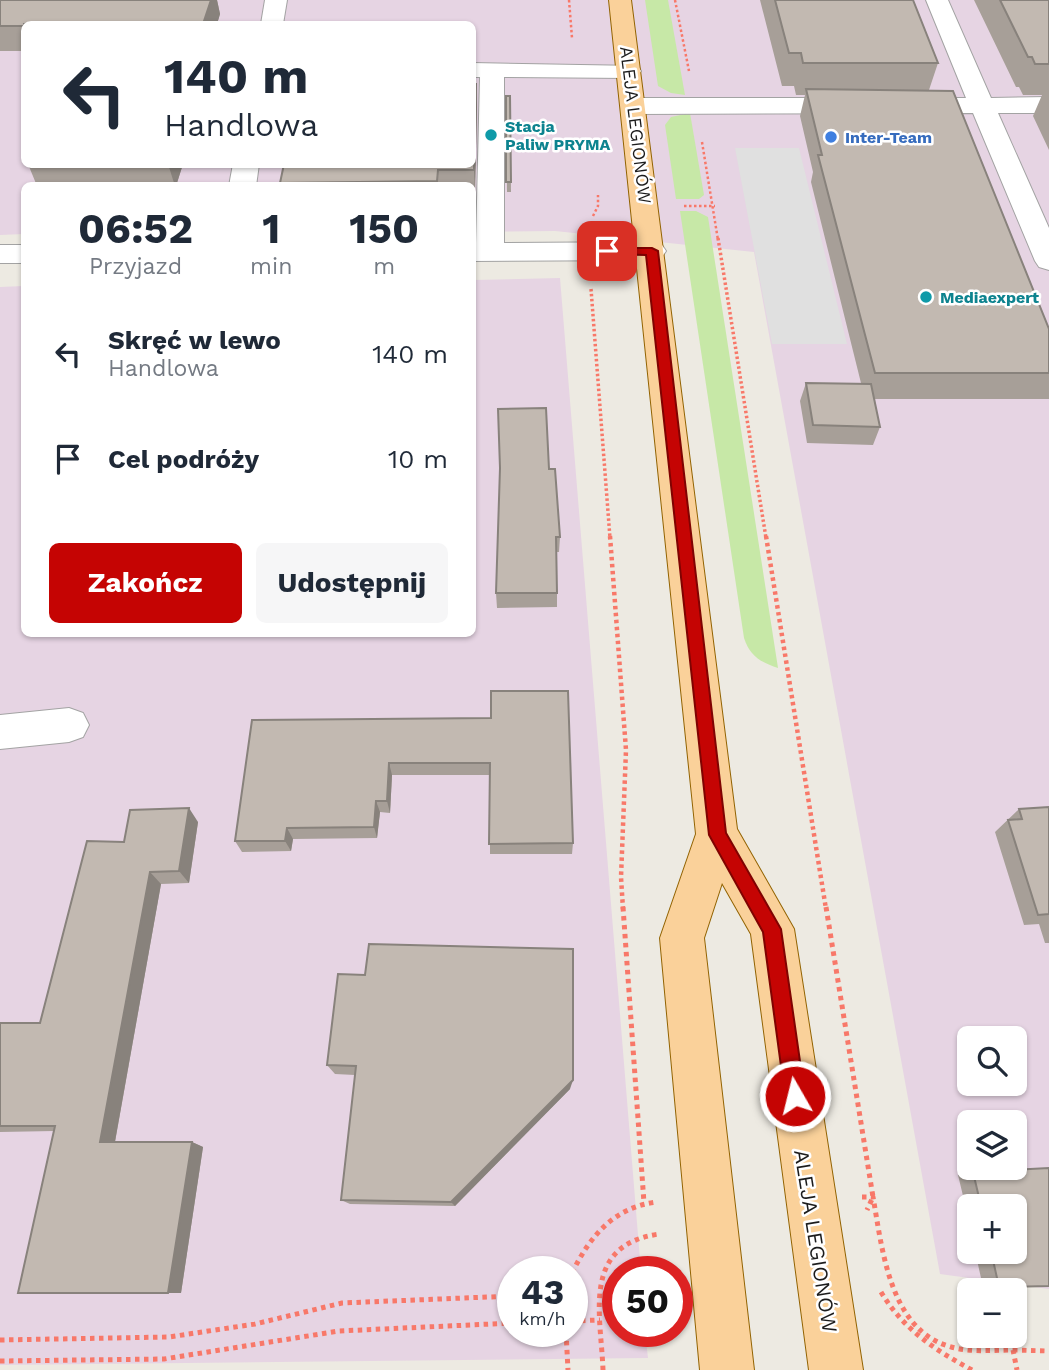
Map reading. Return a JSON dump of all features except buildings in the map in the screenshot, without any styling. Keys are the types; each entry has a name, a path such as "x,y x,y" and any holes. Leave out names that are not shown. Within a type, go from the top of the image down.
{"main road":[{"name":"ALEJA LEGIONÓW","path":"620,0 652,251 717,835 772,929 836,1370"},
{"name":"ALEJA LEGIONÓW","path":"717,835 682,938 727,1370"}],"street":[{"path":"272,21 276,0"},
{"path":"937,0 1049,261"},
{"path":"629,71 482,70 481,252 652,251"},
{"path":"634,106 1049,105"},
{"path":"0,254 21,254"},
{"path":"0,732 68,725"}],"path":[{"path":"569,0 574,70"},
{"path":"675,0 717,219 873,1197"},
{"path":"580,1256 587,1242 610,1220 643,1203 621,877 626,750 593,303 583,236 598,206 597,182"},
{"path":"0,1340 169,1337 255,1324 342,1303 497,1297"},
{"path":"588,1320 600,1320"},
{"path":"0,1362 164,1359 339,1331 497,1324"},
{"path":"567,1347 568,1370"},
{"path":"1013,1350 1049,1351"}],"shaded area":[{"path":"0,0 1049,0 1049,1289 1027,1286 1027,1278 969,1278 940,1274 754,252 555,231 476,232 476,182 21,182 21,234 0,235"},
{"path":"735,148 799,148 847,344 772,344"},
{"path":"560,278 640,1256 602,1256 602,1347 647,1347 648,1358 0,1365 0,287 21,286 21,637 476,637 476,280"}],"green space":[{"path":"645,0 668,0 685,95 671,93 658,86"},
{"path":"690,113 704,195 699,199 676,199 665,125 671,117"},
{"path":"680,211 696,211 708,217 778,668 757,657 744,638"}],"place":[{"name":"Stacja Paliw PRYMA","path":"491,135"},
{"name":"Inter-Team","path":"831,137"},
{"name":"Mediaexpert","path":"926,297"}],"route":[{"path":"607,251 652,251 717,835 772,929 795,1096"}]}
